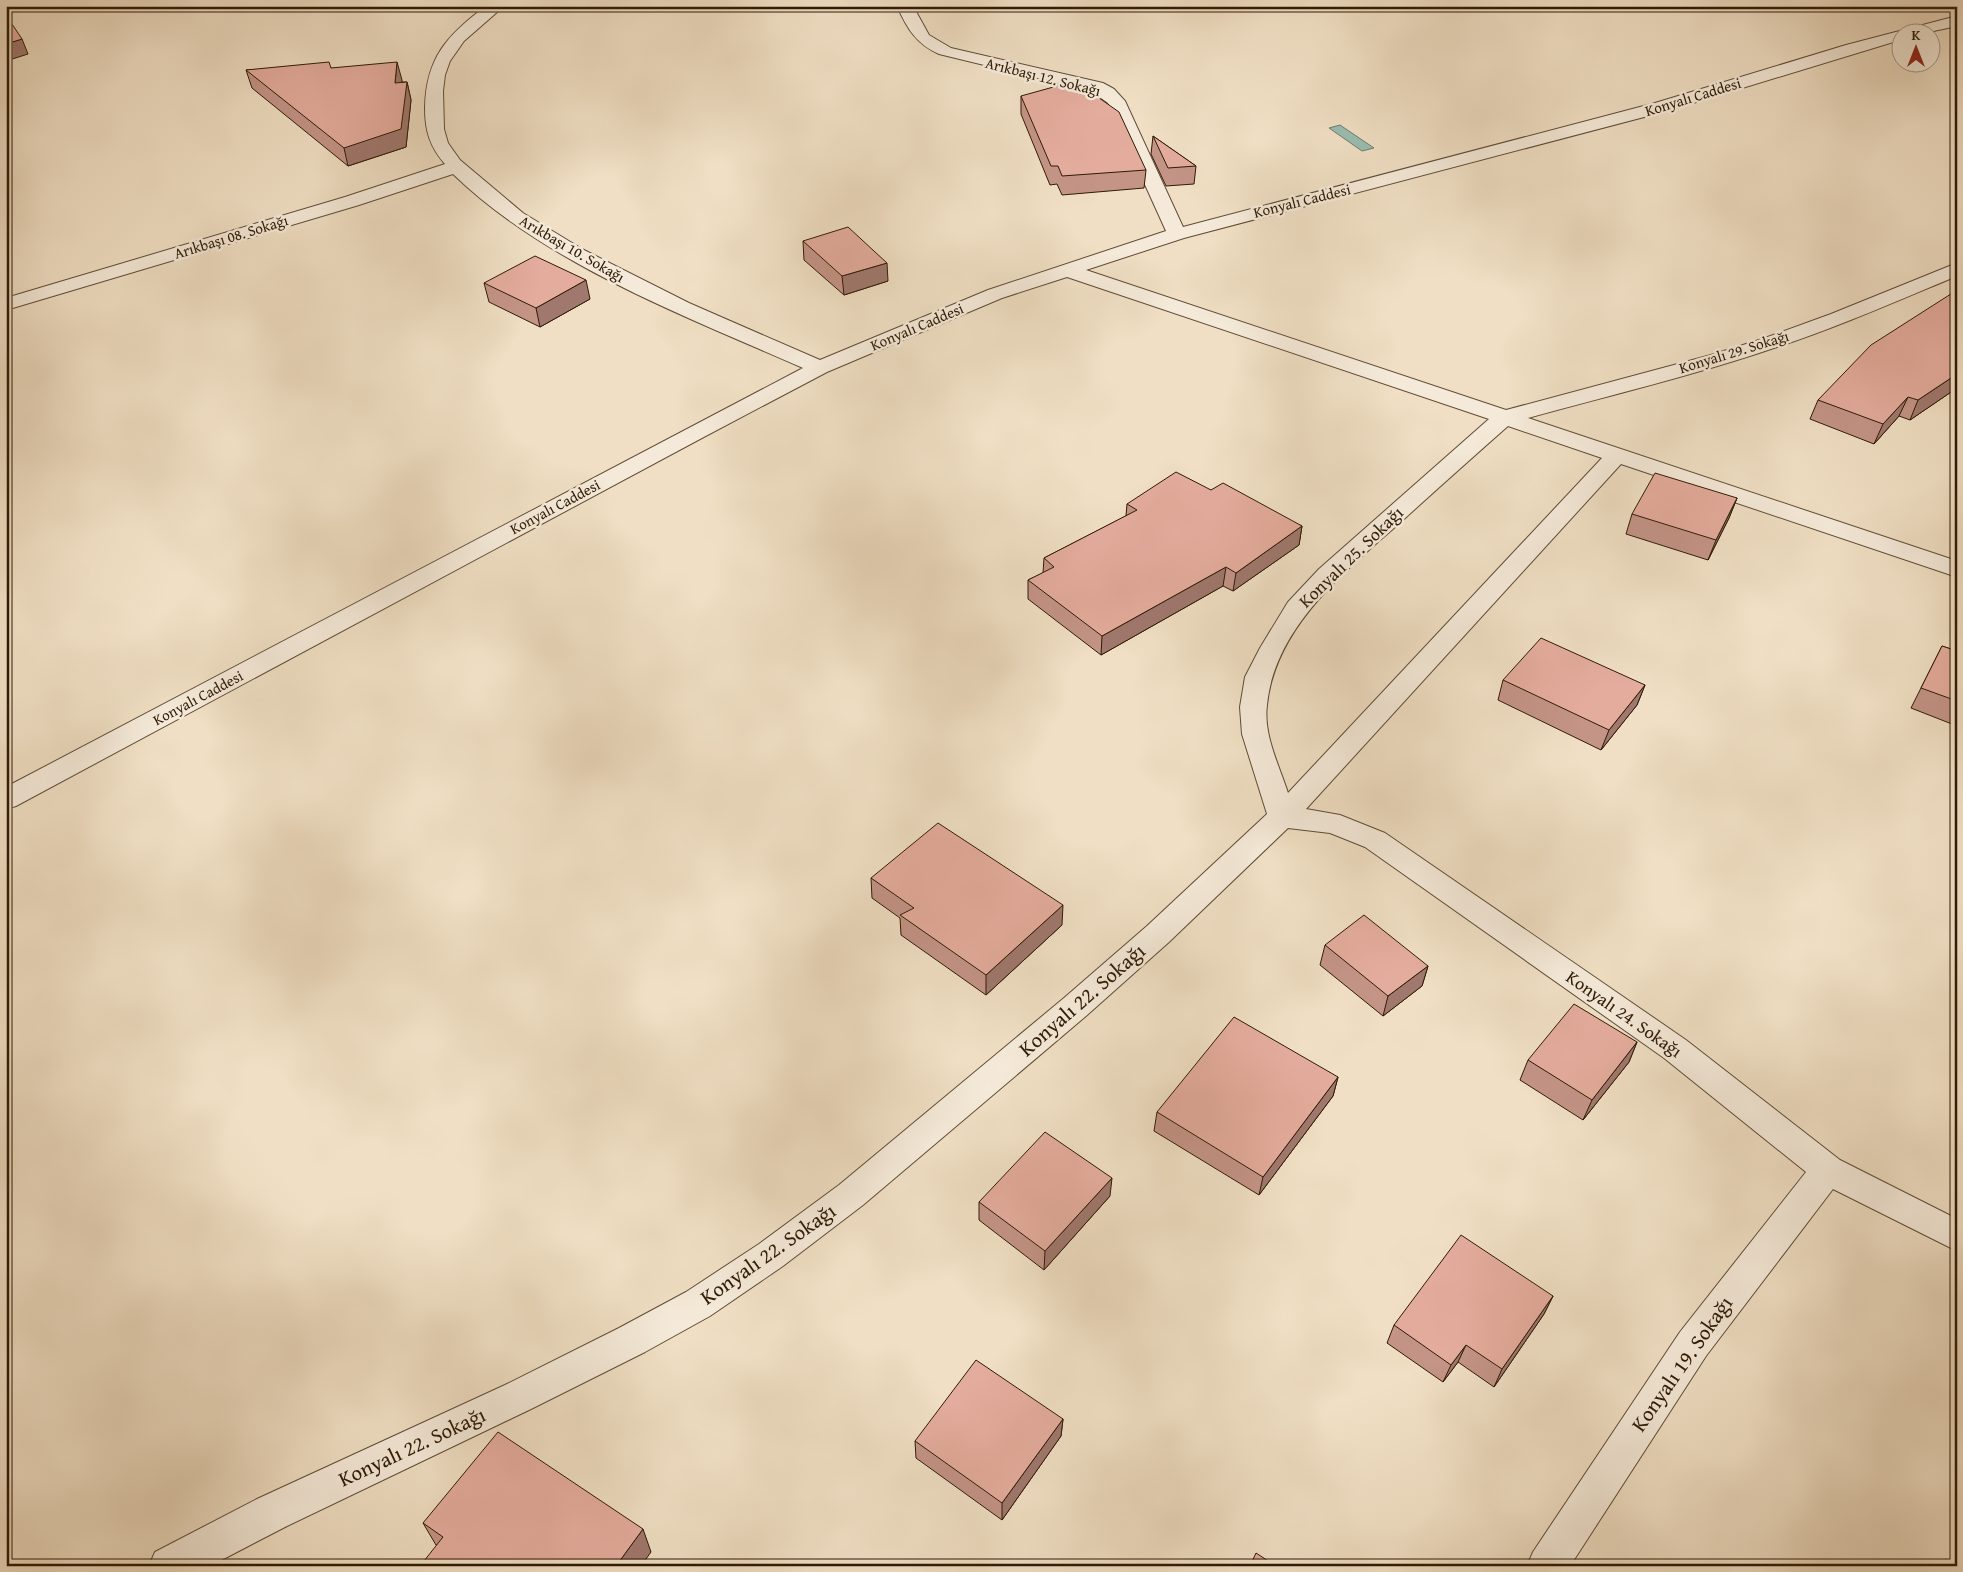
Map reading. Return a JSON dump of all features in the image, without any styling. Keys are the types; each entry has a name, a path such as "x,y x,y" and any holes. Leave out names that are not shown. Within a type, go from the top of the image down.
{"street":[{"name":"Arıkbaşı 10. Sokağı","path":"496,6 467,28 452,43 441,59 436,80 434,102 435,128 440,146 455,166 494,201 536,231 586,261 658,296 820,368"},
{"name":"Arıkbaşı 12. Sokağı","path":"905,6 924,40 937,48 956,55 1097,87 1108,93 1116,101 1177,234"},
{"path":"1940,25 1957,21"},
{"name":"Konyalı Caddesi","path":"6,799 684,438 820,368 995,294 1177,234 1420,172 1661,107 1890,38"},
{"name":"Arıkbaşı 08. Sokağı","path":"6,304 352,201 455,166"},
{"name":"Konyalı 29. Sokağı","path":"1505,417 1718,359 1761,345 1838,318 1957,269"},
{"path":"1066,270 1957,569"},
{"name":"Konyalı 25. Sokağı","path":"1282,817 1255,734 1253,707 1258,677 1273,648 1297,608 1328,574 1505,417"},
{"name":"Konyalı 22. Sokağı","path":"169,1566 271,1514 518,1397 632,1340 698,1304 772,1255 851,1196 1075,1007 1158,934 1282,817 1617,455"},
{"name":"Konyalı 24. Sokağı","path":"1282,817 1325,820 1350,827 1374,840 1675,1049 1828,1170 1957,1236"},
{"name":"Konyalı 19. Sokağı","path":"1547,1566 1693,1344 1828,1170"}],"water":[{"path":"1340,125 1374,148 1362,151 1329,128"}],"building":[{"path":"6,15 22,39 6,44"},
{"path":"329,62 331,68 397,62 395,83 407,82 401,129 344,148 246,70"},
{"path":"1075,81 1119,112 1146,170 1062,176 1058,166 1051,166 1021,96"},
{"path":"1153,136 1196,166 1168,168"},
{"path":"848,227 887,263 842,276 803,241"},
{"path":"535,256 586,280 536,308 484,283"},
{"path":"1954,292 1957,293 1957,374 1918,400 1908,397 1883,424 1818,400 1871,345"},
{"path":"1176,472 1211,490 1223,483 1302,526 1236,573 1226,567 1102,636 1028,580 1054,567 1044,558 1137,510 1127,504"},
{"path":"1655,473 1737,498 1716,540 1632,514"},
{"path":"1541,638 1645,685 1609,730 1503,680"},
{"path":"1942,646 1957,651 1957,701 1921,688"},
{"path":"938,823 1063,905 986,975 900,915 914,908 871,878"},
{"path":"1364,915 1428,966 1388,996 1325,945"},
{"path":"1574,1004 1637,1042 1592,1100 1528,1060"},
{"path":"1234,1017 1338,1077 1263,1177 1157,1112"},
{"path":"1045,1132 1112,1178 1045,1251 979,1202"},
{"path":"1461,1235 1553,1296 1502,1369 1466,1345 1451,1365 1394,1325"},
{"path":"976,1360 1063,1419 1002,1503 915,1441"},
{"path":"498,1432 643,1529 616,1566 420,1566 443,1537 423,1523"},
{"path":"1256,1553 1276,1566 1250,1566"}]}
